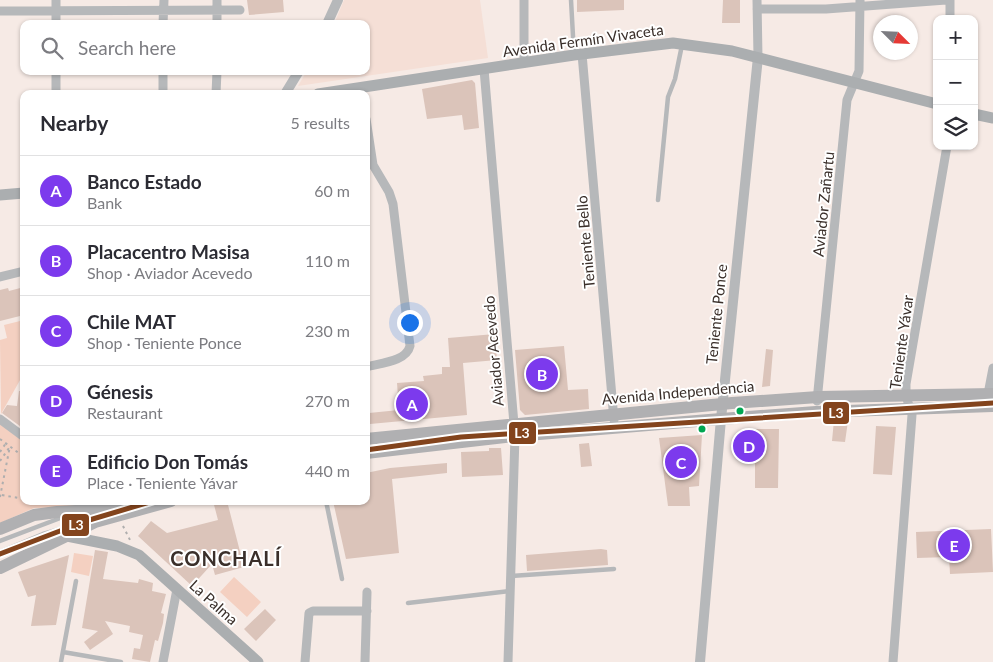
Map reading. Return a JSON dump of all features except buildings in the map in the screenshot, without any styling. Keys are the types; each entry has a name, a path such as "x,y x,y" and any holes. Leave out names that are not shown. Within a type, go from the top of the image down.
{"main road":[{"name":"Avenida Fermín Vivaceta","path":"362,90 578,55 661,44 682,44 713,47 758,57 933,103"},
{"path":"978,115 993,118"},
{"path":"0,195 20,193"},
{"name":"Avenida Independencia","path":"370,451 614,413 818,397 906,396 991,398"},
{"name":"Avenida Independencia","path":"370,439 514,430 615,428 816,412 910,409 991,398"},
{"path":"0,568 95,522 106,511 120,505"},
{"path":"0,529 34,516 76,511 106,511 144,505"},
{"name":"La Palma","path":"67,536 102,542 132,552 145,560 258,662"}],"street":[{"path":"56,0 56,20"},
{"path":"163,20 164,0"},
{"path":"217,0 217,20"},
{"path":"329,20 338,0"},
{"path":"524,0 524,63"},
{"path":"757,5 946,0"},
{"path":"950,0 950,15"},
{"name":"Aviador Zañartu","path":"816,412 847,100 859,66 860,3"},
{"name":"Teniente Ponce","path":"700,662 720,419 758,57 757,5"},
{"path":"0,11 240,10"},
{"name":"Teniente Bello","path":"578,55 615,428"},
{"name":"Aviador Acevedo","path":"484,69 514,430 508,662"},
{"path":"56,75 56,90"},
{"path":"163,75 163,90"},
{"path":"216,90 217,75"},
{"path":"287,90 297,75"},
{"name":"Teniente Yávar","path":"893,662 912,415 906,396 914,333 946,150"},
{"path":"370,166 389,192 393,204 409,343 408,352 402,357 370,366"},
{"path":"0,278 20,272"},
{"path":"991,398 993,368"},
{"path":"0,419 20,434"},
{"path":"76,511 82,505"},
{"path":"163,662 177,589"},
{"path":"365,662 367,592"},
{"path":"305,662 309,613 313,611 367,612"}],"lane":[{"path":"571,0 578,55"},
{"path":"658,200 668,97 675,79 682,44"},
{"path":"327,505 342,579"},
{"path":"0,541 76,511"},
{"path":"0,552 62,527 95,522"},
{"path":"511,576 614,569"},
{"path":"61,662 76,581"},
{"path":"408,603 510,591"},
{"path":"63,652 121,662"}],"path":[{"path":"0,439 20,454"},
{"path":"0,452 6,443"},
{"path":"0,461 10,446"},
{"path":"10,446 0,495 20,498"},
{"path":"106,511 131,539 132,552"}],"shaded area":[{"path":"344,0 480,0 488,58 298,86 305,75 370,75 370,20 336,20"},
{"path":"20,321 20,380 1,414 0,340 7,338 4,325"},
{"path":"0,424 20,439 20,505 76,505 74,507 34,508 0,523"},
{"path":"74,553 93,556 89,576 71,572"},
{"path":"234,577 261,602 247,617 220,592"}],"transit line":[{"name":"L3","path":"370,449 461,437 993,403"},
{"name":"L3","path":"0,554 86,521 140,505"}],"place":[{"name":"Placacentro Masisa","path":"542,374"},
{"name":"Banco Estado","path":"412,404"},
{"name":"Génesis","path":"749,446"},
{"name":"Chile MAT","path":"681,462"},
{"name":"Edificio Don Tomás","path":"954,545"}],"district":[{"name":"CONCHALÍ","path":"226,558"}]}
